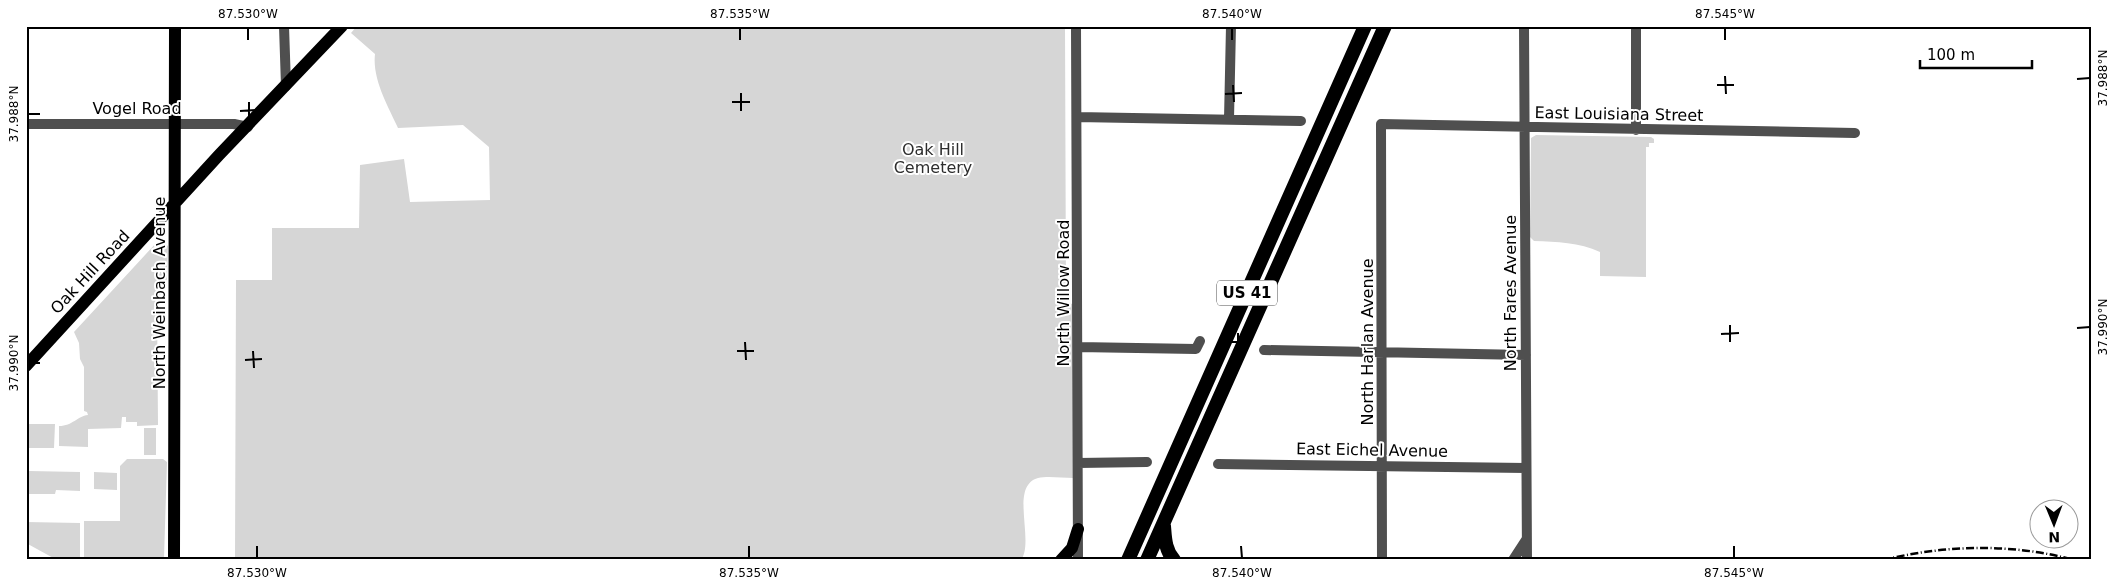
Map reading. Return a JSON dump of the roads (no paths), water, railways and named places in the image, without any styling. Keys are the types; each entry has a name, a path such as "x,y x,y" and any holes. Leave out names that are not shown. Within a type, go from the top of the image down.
{"highway":[{"name":"US 41","path":"1128,560 1366,26"},
{"name":"US 41","path":"1147,560 1384,26"},
{"path":"1163,524 1165,544 1174,560"}],"main road":[{"name":"North Weinbach Avenue","path":"174,560 175,26"},
{"name":"Oak Hill Road","path":"29,359 342,26"},
{"path":"1061,560 1072,548 1078,529"}],"street":[{"path":"284,26 286,86"},
{"name":"North Willow Road","path":"1076,26 1078,560"},
{"path":"1229,119 1231,26"},
{"name":"North Fares Avenue","path":"1524,26 1527,560"},
{"path":"1636,26 1636,130"},
{"path":"1077,117 1301,121"},
{"name":"Vogel Road","path":"26,124 174,123 234,124 248,127"},
{"name":"East Louisiana Street","path":"1381,124 1855,133"},
{"name":"North Harlan Avenue","path":"1381,124 1382,560"},
{"path":"1078,347 1198,345"},
{"path":"1264,350 1526,355"},
{"path":"1078,463 1147,462"},
{"name":"East Eichel Avenue","path":"1218,464 1526,468"},
{"path":"1513,560 1527,539"}],"railway":[{"path":"1883,560 1930,551 1978,548 2027,551 2074,560"}],"park label":[{"name":"Oak Hill Cemetery","path":"933,158"}]}
